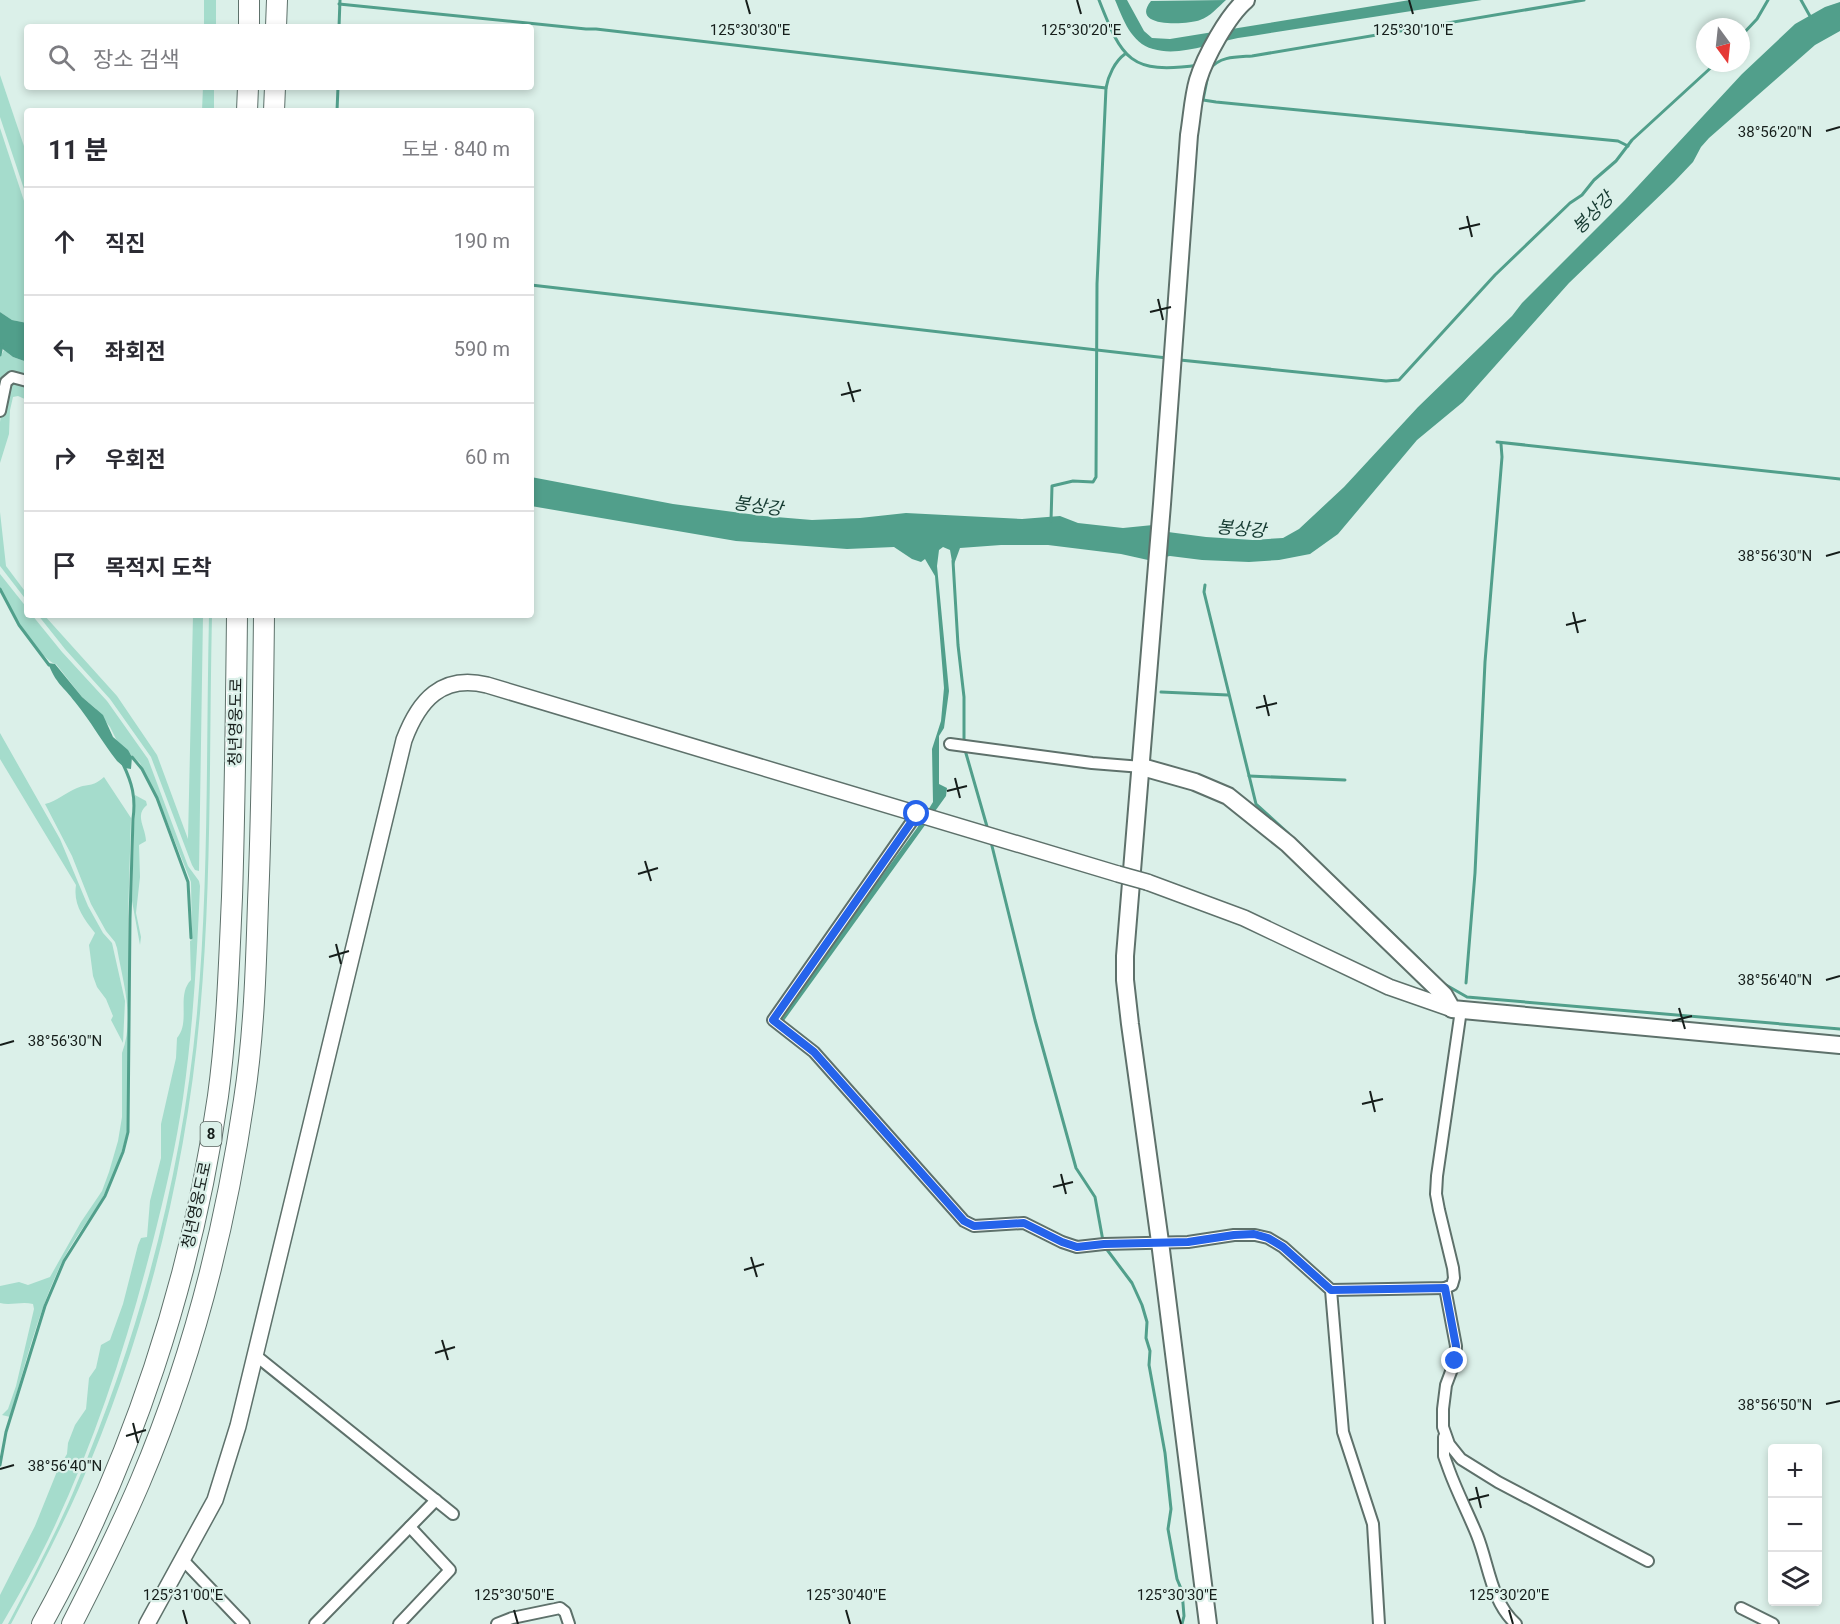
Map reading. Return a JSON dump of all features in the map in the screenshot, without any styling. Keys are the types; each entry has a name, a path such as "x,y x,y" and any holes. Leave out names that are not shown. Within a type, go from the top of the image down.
{"highway":[{"path":"249,0 249,24"},
{"path":"276,0 276,24"},
{"path":"247,108 248,90"},
{"path":"274,108 275,90"},
{"name":"청년영웅도로","path":"42,1624 89,1531 116,1470 144,1395 173,1302 204,1173 218,1095 229,960 237,618"},
{"name":"청년영웅도로","path":"72,1624 109,1552 169,1404 193,1331 214,1255 231,1178 244,1099 257,951 264,618"}],"main road":[{"path":"1208,1624 1160,1242 1132,1047 1125,980 1125,956 1141,777 1189,135 1198,79 1227,23 1239,5 1246,0"},
{"path":"147,1624 205,1520 223,1478 238,1426 404,740 414,717 436,692 462,681 487,685 1147,882 1244,918 1389,987 1456,1009 1840,1046"},
{"path":"1141,777 1195,782 1228,796 1288,844 1456,1009"}],"street":[{"path":"0,411 6,382 12,377 24,380"},
{"path":"950,744 1092,763 1141,777"},
{"path":"919,814 773,1020 814,1052 964,1221 974,1226 1024,1223 1077,1247 1188,1242 1254,1234 1268,1238 1283,1247 1331,1290 1445,1288 1452,1285 1454,1278 1438,1210 1437,1176 1456,1009"},
{"path":"1445,1288 1456,1346 1455,1361 1446,1385 1443,1409 1443,1427 1449,1444 1461,1459 1498,1482 1648,1561"},
{"path":"1331,1290 1343,1432 1373,1524 1379,1624"},
{"path":"255,1355 453,1514"},
{"path":"1445,1433 1443,1444 1449,1470 1485,1556 1496,1596 1504,1613 1516,1624"},
{"path":"315,1624 436,1500"},
{"path":"399,1624 450,1570 410,1527"},
{"path":"183,1560 244,1624"},
{"path":"497,1624 512,1618 560,1608 565,1612 569,1624"},
{"path":"1741,1608 1773,1624"}],"shaded area":[{"path":"204,0 216,0 216,24 204,24"},
{"path":"1115,0 1127,0 1144,31 1152,38 1170,39 1410,0 1482,0 1238,38 1184,50 1163,51 1145,46 1133,36"},
{"path":"1226,0 1204,19 1193,22 1162,23 1148,16 1146,10 1151,1"},
{"path":"1840,2 1840,31 1815,45 1709,138 1693,162 1569,283 1463,402 1417,440 1338,534 1310,554 1279,560 1249,562 1170,556 1148,560 1121,554 1048,545 1001,545 960,548 953,567 950,550 943,547 939,550 937,566 949,691 944,728 939,736 939,784 947,788 946,796 783,1022 777,1019 917,828 933,802 932,749 941,721 944,688 935,576 925,559 921,562 912,559 894,547 847,549 736,541 534,507 534,478 673,504 812,520 906,513 1022,519 1060,516 1078,523 1123,528 1153,525 1168,532 1206,537 1253,540 1283,538 1299,529 1344,487 1418,407 1512,316 1522,303 1625,200 1742,74 1750,72 1750,66 1795,24 1825,7"},
{"path":"0,75 24,146 24,189 0,117"},
{"path":"203,90 214,90 214,108 202,108"},
{"path":"0,128 24,201 24,322 12,320 0,312"},
{"path":"0,312 12,320 24,322 24,361 13,357 0,347"},
{"path":"4,350 13,357 24,361 24,378 19,376 0,394 0,357"},
{"path":"13,379 24,382 24,399 13,397 9,434 0,463 0,422 3,402"},
{"path":"0,512 6,566 24,590 24,597 0,566"},
{"path":"0,574 24,604 24,618 34,618 107,701 148,759 188,866 200,886 194,992 183,1098 166,1188 143,1279 108,1393 80,1468 43,1551 2,1624 0,1624 0,1595 35,1526 58,1469 67,1454 68,1443 75,1425 86,1409 89,1378 96,1368 101,1345 110,1340 123,1304 138,1245 141,1238 147,1237 150,1201 161,1158 161,1124 176,1058 177,1038 183,1024 184,993 191,980 190,941 192,940 191,882 158,799 140,763 118,743 110,727 56,664 50,661 33,643 0,588"},
{"path":"40,618 47,618 117,696 157,755 188,839 193,618 203,618 199,871 195,870 192,865 151,757 110,699"},
{"path":"209,618 212,618 207,914 204,963 193,1073 173,1195 142,1315 102,1432 55,1540 11,1624 8,1624 61,1519 100,1427 139,1311 155,1252 181,1133 190,1073 201,963"},
{"path":"48,663 55,664 82,697 103,715 113,737 128,750 132,757 131,769 125,768 117,761 57,680"},
{"path":"0,733 60,839 88,906 103,933 112,943 125,1001 123,1043 111,1020 113,1016 106,999 97,987 93,976 89,945 95,933 78,905 76,885 0,759"},
{"path":"104,777 131,818 127,1132 108,1188 69,1249 45,1301 10,1417 2,1415 8,1409 16,1386 34,1309 33,1304 29,1303 0,1303 0,1286 19,1282 28,1285 50,1277 81,1222 102,1191 118,1141 122,1117 122,1053 128,1027 128,1014 117,948 91,904 72,856 45,804 77,788 96,783"},
{"path":"135,795 146,801 147,805 141,813 146,841 139,845 140,877 136,913 141,937 140,945 132,901"}],"waterway":[{"path":"339,24 340,0"},
{"path":"1099,0 1115,36 1132,58 1143,64 1158,67 1199,65"},
{"path":"1210,69 1229,58 1584,0"},
{"path":"1750,26 1768,0"},
{"path":"1801,0 1811,18"},
{"path":"339,4 596,29 1106,88"},
{"path":"1051,521 1052,486 1073,481 1093,482 1096,477 1097,284 1106,88 1112,69 1125,54"},
{"path":"1180,360 1386,381 1399,380 1495,275 1570,203 1582,195 1594,180 1616,161 1632,140 1706,72"},
{"path":"1208,75 1203,100 1618,141 1628,146"},
{"path":"337,108 338,90"},
{"path":"534,285 1167,358"},
{"path":"0,355 2,345"},
{"path":"1497,442 1840,479"},
{"path":"1466,983 1475,873 1485,662 1502,457 1501,444"},
{"path":"953,561 964,697 964,743"},
{"path":"1205,585 1204,592 1256,804 1288,833"},
{"path":"0,589 19,625 49,665"},
{"path":"1161,692 1228,695"},
{"path":"965,750 988,830"},
{"path":"132,757 142,769 157,798 188,882 191,938"},
{"path":"0,1465 6,1432 45,1306 64,1261 105,1196 123,1152 128,1132 130,918 134,797 123,764"},
{"path":"1249,776 1345,780"},
{"path":"991,842 1035,1020 1076,1168 1095,1197 1103,1241"},
{"path":"1358,900 1420,960"},
{"path":"1446,985 1467,997 1840,1029"},
{"path":"1105,1247 1132,1283 1147,1322 1149,1365 1165,1453 1171,1509 1168,1529 1177,1579 1182,1591 1184,1616 1182,1624"}],"route":[{"path":"917,814 773,1020 814,1052 964,1221 974,1226 988,1227 1005,1223 1024,1223 1077,1247 1143,1242 1188,1242 1254,1234 1268,1238 1283,1247 1331,1290 1445,1288 1456,1346 1455,1361"}],"water label":[{"name":"봉상강","path":"1593,213"},
{"name":"봉상강","path":"758,506"},
{"name":"봉상강","path":"1241,529"}]}
